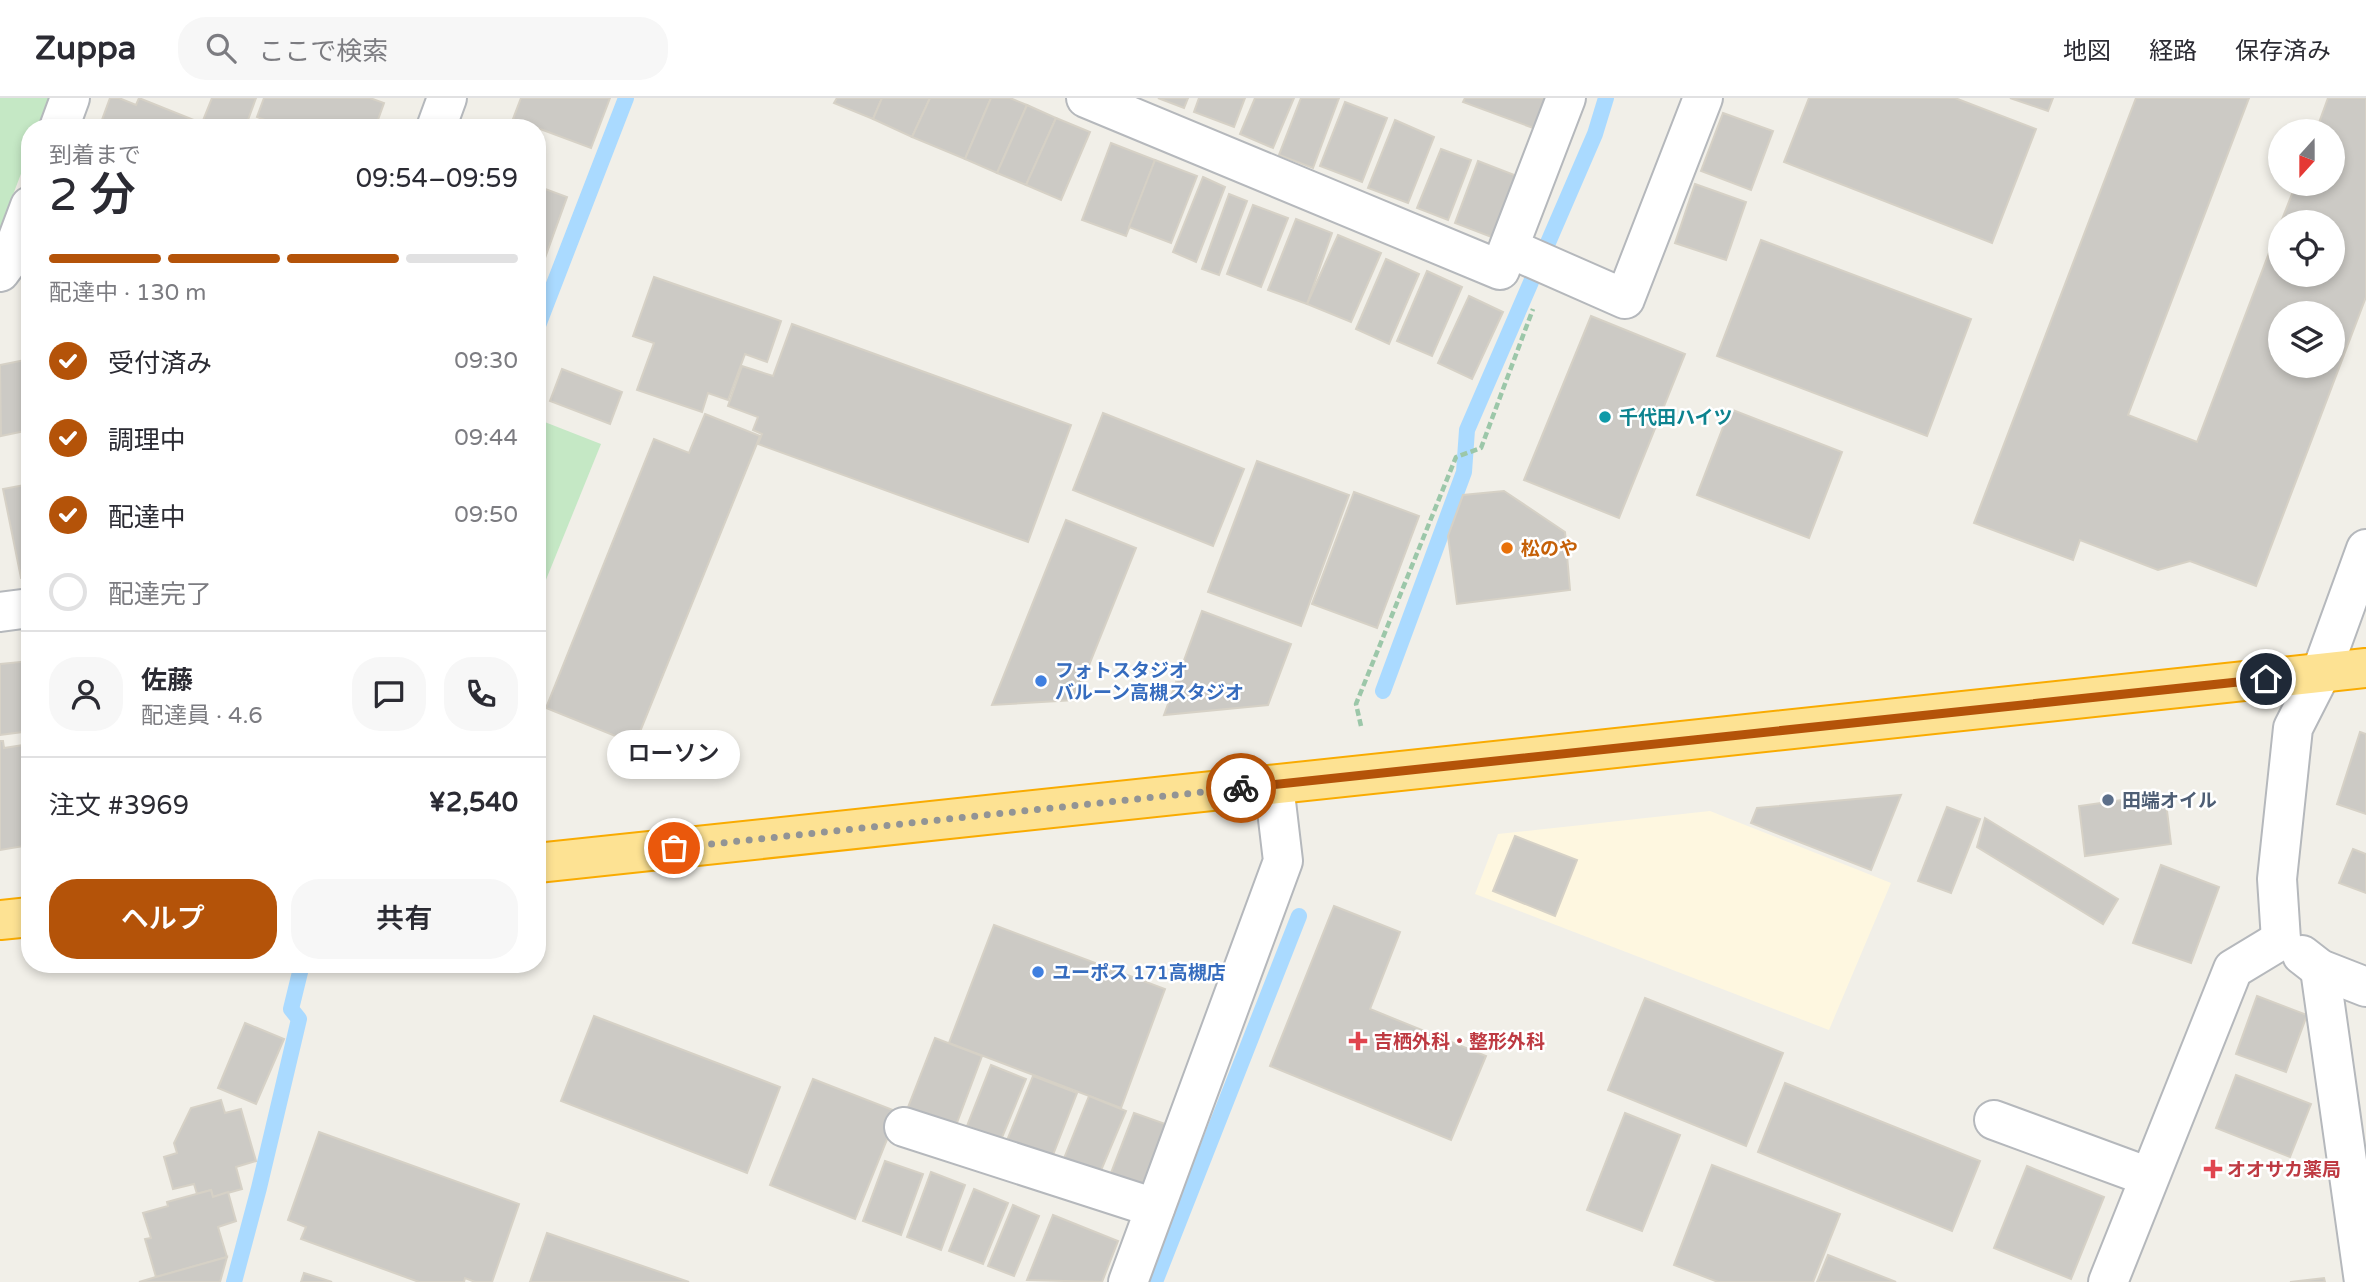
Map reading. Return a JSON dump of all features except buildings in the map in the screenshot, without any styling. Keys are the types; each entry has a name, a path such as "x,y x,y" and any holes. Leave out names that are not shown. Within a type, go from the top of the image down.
{"highway":[{"path":"546,862 2366,668"},
{"path":"0,920 21,918"}],"street":[{"path":"62,119 70,98"},
{"path":"439,119 447,98"},
{"path":"1086,98 1500,270 1566,98"},
{"path":"1509,248 1625,299 1703,98"},
{"path":"0,272 11,257 21,230"},
{"path":"2366,549 2321,673 2293,729 2277,879 2281,940 2320,969 2366,987"},
{"path":"0,612 21,609"},
{"path":"1128,1282 1283,861 1274,785"},
{"path":"2108,1282 2234,969 2281,940"},
{"path":"2320,969 2364,1282"},
{"path":"1994,1120 2149,1177"},
{"path":"904,1127 1155,1208"}],"path":[{"path":"1371,774 1356,704 1456,457 1481,448 1549,266"}],"shaded area":[{"path":"1710,811 1891,883 1829,1030 1475,894 1498,834"}],"green space":[{"path":"0,98 49,98 41,119 21,119 21,174 0,229"},
{"path":"546,423 601,444 546,580"}],"waterway":[{"path":"546,305 626,98"},
{"path":"1383,691 1464,472 1467,430 1595,134 1606,98"},
{"path":"1155,1282 1299,916"},
{"path":"234,1282 299,1019 291,1009 300,973"}],"way so far":[{"path":"674,848 1241,788"}],"place":[{"name":"千代田ハイツ","path":"1605,417"},
{"name":"松のや","path":"1507,548"},
{"name":"フォトスタジオ バルーン高槻スタジオ","path":"1041,681"},
{"name":"田端オイル","path":"2108,800"},
{"name":"ローソン","path":"674,848"},
{"name":"ユーポス 171高槻店","path":"1038,972"},
{"name":"吉栖外科・整形外科","path":"1358,1041"},
{"name":"オオサカ薬局","path":"2213,1169"}],"route":[{"path":"1241,788 2266,679"}]}
